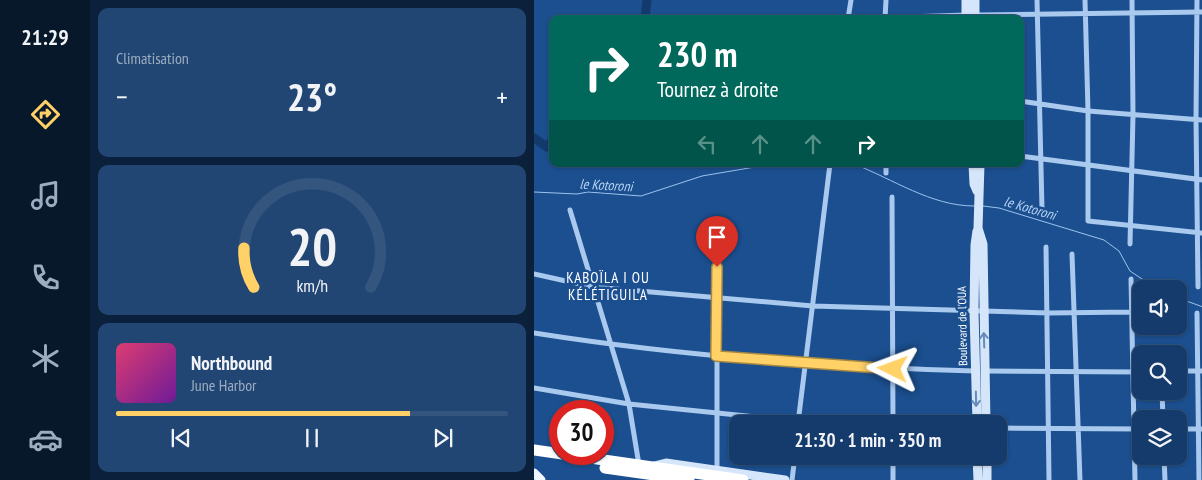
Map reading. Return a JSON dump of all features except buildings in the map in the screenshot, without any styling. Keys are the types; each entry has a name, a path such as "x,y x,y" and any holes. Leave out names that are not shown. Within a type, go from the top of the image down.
{"highway":[{"path":"534,450 639,465 651,474 743,480"},
{"path":"534,458 689,480"}],"main road":[{"path":"966,0 970,15"},
{"path":"971,15 975,0"},
{"path":"973,167 974,184 978,196"},
{"path":"980,167 978,228 983,244 979,311 980,371 985,415"},
{"name":"Boulevard de l'OUA","path":"978,415 980,371"},
{"path":"663,480 651,474 666,463 785,480"},
{"path":"977,465 978,480"},
{"path":"987,465 987,480"},
{"path":"534,473 541,480"}],"street":[{"path":"849,15 851,0"},
{"path":"885,15 886,0"},
{"path":"1037,0 1042,209"},
{"path":"1085,0 1088,221 1200,233"},
{"path":"1130,244 1130,172 1133,115 1132,0"},
{"path":"1197,0 1200,12 1196,119 1200,180 1198,287"},
{"path":"1015,15 1200,12"},
{"path":"1024,102 1088,111 1202,120"},
{"path":"1024,157 1200,180"},
{"path":"799,415 830,167"},
{"path":"886,167 886,173"},
{"path":"892,197 893,415"},
{"path":"570,210 629,404 640,457 639,465"},
{"path":"717,235 717,470"},
{"path":"1046,247 1050,480"},
{"path":"1072,254 1080,480"},
{"path":"534,274 593,287 812,306 1048,313 1132,312 1131,279"},
{"path":"1198,313 1200,371 1199,480"},
{"path":"534,333 611,345 805,364 893,369 1132,372"},
{"path":"1187,371 1200,371"},
{"path":"534,388 629,404 733,415"},
{"path":"1007,428 1132,429"},
{"path":"1187,429 1200,429"},
{"path":"792,480 793,465"},
{"path":"893,465 893,480"},
{"path":"1134,465 1135,480"},
{"path":"1164,465 1165,480"}],"waterway":[{"path":"645,15 647,0"},
{"path":"534,138 547,147 549,144"},
{"name":"le Kotoroni","path":"534,192 577,194 588,192 641,196 702,176 755,167"},
{"name":"le Kotoroni","path":"862,167 927,197 958,205 974,206"},
{"name":"le Kotoroni","path":"983,206 999,208 1104,240 1119,251 1130,271 1144,280"},
{"name":"le Kotoroni","path":"1187,301 1203,307"}],"district":[{"name":"KABOÏLA I OU KÉLÉTIGUILA","path":"608,286"}],"route":[{"path":"717,267 716,356 893,369"}]}
